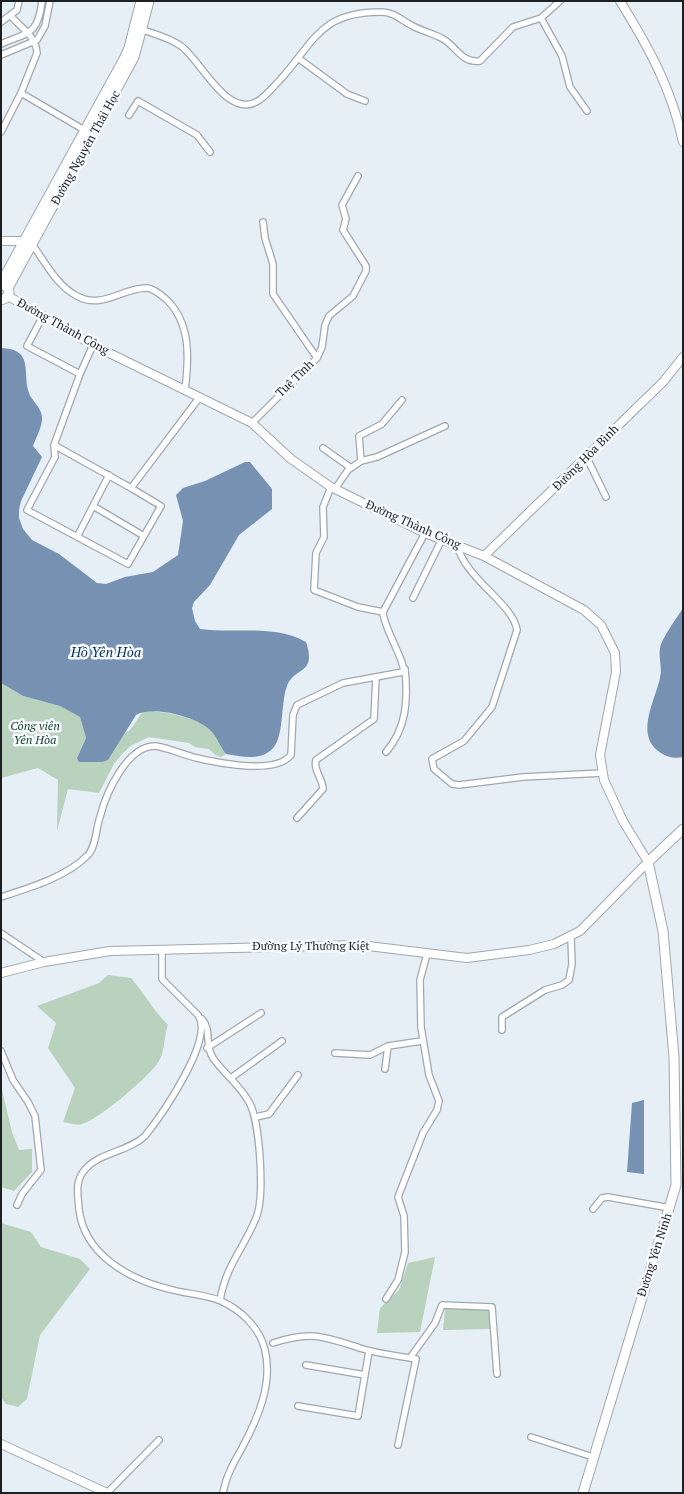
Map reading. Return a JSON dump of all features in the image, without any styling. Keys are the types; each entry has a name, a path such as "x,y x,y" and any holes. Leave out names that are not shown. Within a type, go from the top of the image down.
{"main road":[{"name":"Đường Nguyễn Thái Học","path":"4,290 84,130 129,48 141,1"},
{"name":"Đường Nguyễn Thái Học","path":"28,243 93,136 134,57 150,1"},
{"path":"620,1 651,50 681,122 683,142"},
{"path":"1,241 28,243"},
{"name":"Đường Thành Công","path":"4,290 43,316 93,345 252,423 291,459 333,488 425,533 484,556 584,610 600,625 615,653 616,672 600,755 604,780 619,814 648,862"},
{"name":"Đường Hòa Bình","path":"484,556 664,382 683,356"},
{"path":"648,862 683,829"},
{"name":"Đường Lý Thường Kiệt","path":"1,973 44,962 110,951 360,945 427,954 478,957 529,950 571,938 595,917 648,862"},
{"name":"Đường Yên Ninh","path":"583,1493 680,1171 674,1057 663,931 648,862"},
{"path":"1,1444 107,1493"}],"street":[{"path":"1,22 17,10 19,1"},
{"path":"1,44 29,34 38,24 42,1"},
{"path":"1,55 34,42 45,26 50,1"},
{"path":"143,30 180,45 193,56 217,89 230,100 252,104 259,100 324,28 346,16 374,12 391,13 444,39 465,60 480,62 513,27 540,18 560,1"},
{"path":"1,132 21,93 36,53 34,42 29,34 11,16"},
{"path":"540,18 560,51 570,87 587,111"},
{"path":"298,58 347,94 365,101"},
{"path":"21,93 93,136"},
{"path":"129,115 138,101 197,135 210,152"},
{"name":"Tuệ Tĩnh","path":"252,423 317,358 322,347 325,325 329,316 352,296 366,271 366,266 342,230 346,219 342,205 358,176"},
{"path":"263,222 265,238 273,264 274,294 317,358"},
{"path":"28,243 64,287 78,297 96,302 147,288 159,293 173,306 184,330 188,353 185,390"},
{"path":"43,316 27,346 80,374"},
{"path":"54,445 161,506 128,564 27,510 55,457 54,445 80,374 93,345"},
{"path":"131,488 199,398"},
{"path":"361,461 359,436 382,424 402,400"},
{"path":"383,612 358,607 314,590 316,553 324,537 323,507 333,488 351,468 361,461 377,457 445,426"},
{"path":"322,448 351,468"},
{"path":"586,456 606,497"},
{"path":"77,537 109,475"},
{"path":"93,506 144,536"},
{"path":"386,752 399,734 404,717 407,683 405,669 384,624 383,612 425,533"},
{"path":"413,598 442,539"},
{"path":"457,545 467,568 513,617 517,630 492,707 464,741 432,759 434,769 452,784 465,786 523,777 603,773"},
{"path":"1,897 41,882 72,867 89,856 111,788 125,764 139,751 149,746 155,746 211,761 260,766 277,764 291,755 293,715 297,705 343,683 400,673 405,669"},
{"path":"297,818 323,789 323,782 315,767 316,760 374,719 376,677"},
{"path":"1,933 44,962"},
{"path":"502,1030 502,1017 539,993 562,985 569,980 572,964 571,938"},
{"path":"162,949 162,978 200,1018 207,1029 207,1048 250,1102 256,1117 260,1206 254,1223 227,1272 220,1300"},
{"path":"386,1298 398,1280 405,1252 404,1216 398,1197 422,1133 437,1110 439,1101 428,1075 422,1040 420,993 427,954"},
{"path":"207,1048 261,1014"},
{"path":"200,1018 202,1029 193,1058 148,1132 134,1145 92,1163 83,1173 77,1190 86,1234 93,1247 104,1258 159,1286 220,1300 245,1317 257,1331 265,1349 267,1366 265,1390 258,1415 227,1476 223,1493"},
{"path":"335,1053 370,1055 388,1046 422,1040"},
{"path":"230,1078 282,1041"},
{"path":"385,1069 388,1046"},
{"path":"1,1052 13,1080 28,1102 38,1132 37,1153 41,1170 22,1194 17,1205"},
{"path":"256,1117 270,1114 298,1075"},
{"path":"593,1209 598,1202 608,1197 670,1208"},
{"path":"410,1358 435,1323 442,1305 492,1307 497,1374"},
{"path":"273,1344 294,1336 317,1335 339,1340 369,1351 416,1359 398,1445"},
{"path":"298,1406 358,1416 369,1351"},
{"path":"306,1365 365,1375"},
{"path":"530,1437 594,1457"},
{"path":"107,1493 159,1440"}],"green space":[{"name":"Công viên Yên Hòa","path":"1,683 23,696 60,706 80,717 86,738 77,758 130,730 144,710 188,718 205,726 215,736 226,754 221,757 215,755 209,749 195,747 189,743 149,737 132,745 122,754 114,764 99,793 68,789 57,831 58,780 38,768 1,778"},
{"path":"108,975 131,978 168,1025 162,1055 157,1064 143,1079 99,1115 80,1125 63,1122 75,1088 48,1048 56,1023 37,1006 99,983"},
{"path":"1,1086 12,1132 19,1150 32,1149 32,1172 14,1191 1,1187"},
{"path":"1,1223 31,1232 41,1247 80,1259 90,1269 40,1335 27,1399 18,1407 6,1404 1,1397"},
{"path":"435,1257 420,1332 377,1333 380,1308 399,1290 408,1263"},
{"path":"489,1308 490,1329 443,1330 445,1309"}],"water":[{"name":"Hồ Yên Hòa","path":"1,348 11,349 22,356 25,362 29,394 40,410 42,417 33,446 42,457 21,501 19,510 19,518 23,529 32,540 59,554 97,583 106,584 125,577 153,572 178,555 183,521 176,495 183,488 205,481 245,462 250,462 272,489 272,509 239,535 210,585 194,602 192,608 195,621 200,629 268,631 294,636 306,642 309,660 304,669 295,675 287,686 278,739 270,751 254,757 226,754 213,733 205,726 186,717 153,711 136,715 108,760 102,762 79,762 77,758 86,738 80,717 60,706 23,696 1,683"},
{"path":"683,608 683,757 674,758 661,753 653,746 649,737 648,718 661,674 661,644"},
{"path":"644,1100 644,1174 627,1172 632,1103"}]}
